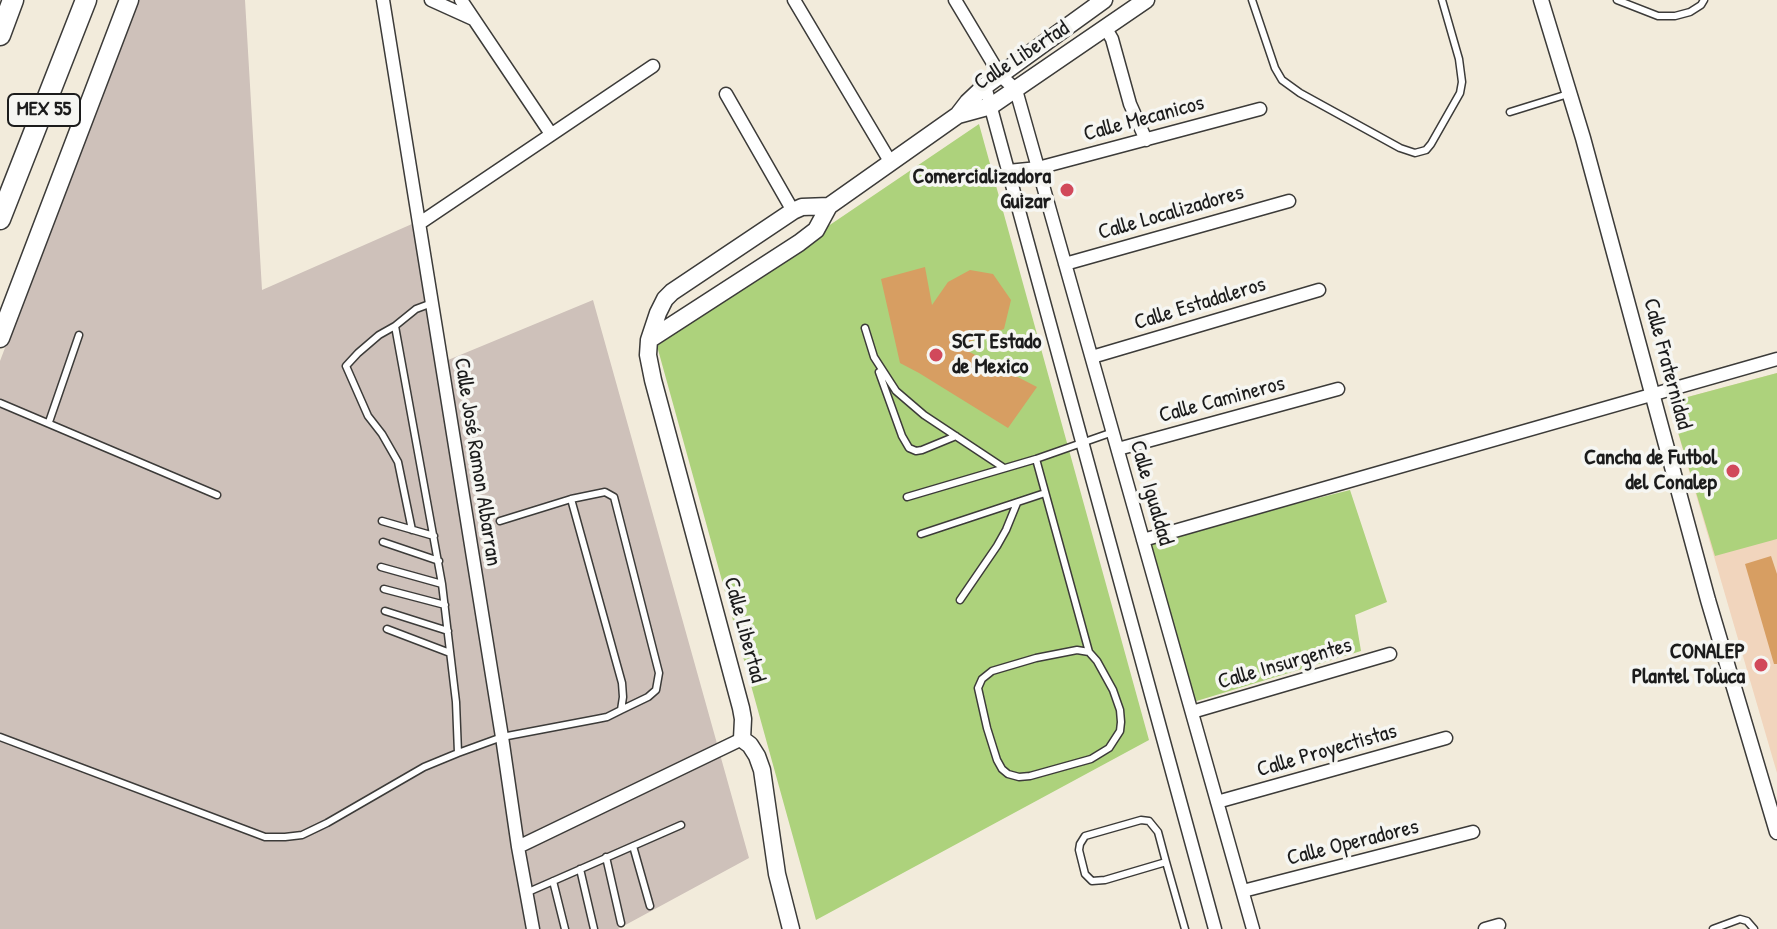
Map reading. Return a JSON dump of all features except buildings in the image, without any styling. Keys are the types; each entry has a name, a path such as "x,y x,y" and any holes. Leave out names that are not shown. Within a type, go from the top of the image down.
{"highway":[{"path":"0,35 13,0"},
{"name":"MEX 55","path":"0,219 86,0"}],"main road":[{"path":"0,338 129,0"},
{"name":"Calle Libertad","path":"649,340 799,243 816,230 829,206 958,115 985,86 1104,0"},
{"name":"Calle Libertad","path":"958,115 991,106 1146,0"},
{"name":"Calle Libertad","path":"791,929 777,874 762,770 750,745 742,739 741,708 648,355 649,340 665,299 672,292 793,211 802,207 829,206"}],"street":[{"name":"Calle José Ramon Albarran","path":"383,0 533,929"},
{"path":"431,0 473,19"},
{"path":"461,0 551,134"},
{"path":"794,0 891,163"},
{"path":"955,0 1000,75 1016,90"},
{"name":"Calle Fraternidad","path":"1541,0 1587,153 1708,600 1777,832"},
{"path":"1105,27 1112,39 1130,104 1146,140"},
{"path":"420,223 653,66"},
{"path":"985,86 1215,929"},
{"name":"Calle Igualdad","path":"1016,90 1253,929"},
{"path":"726,94 793,211"},
{"name":"Calle Mecanicos","path":"1008,171 1038,168 1260,109"},
{"name":"Calle Localizadores","path":"1065,264 1289,201"},
{"name":"Calle Estadaleros","path":"1092,357 1319,290"},
{"path":"1143,540 1777,359"},
{"name":"Calle Camineros","path":"1118,449 1338,389"},
{"name":"Calle Insurgentes","path":"1192,712 1390,654"},
{"name":"Calle Proyectistas","path":"1217,802 1446,738"},
{"path":"518,847 742,739"},
{"name":"Calle Operadores","path":"1243,891 1473,832"},
{"path":"1485,929 1499,925"}],"lane":[{"path":"1252,0 1282,80 1400,148 1415,153 1431,144 1460,93 1462,82 1459,59 1442,0"},
{"path":"1617,0 1658,16 1690,12 1704,0"},
{"path":"1510,112 1569,94"},
{"path":"412,530 398,462 368,416 346,366 379,335 416,309 432,303"},
{"path":"395,326 439,561 456,702 458,753"},
{"path":"865,328 902,436 909,448 922,450 956,436"},
{"path":"49,422 79,335"},
{"path":"874,357 903,398 1004,468"},
{"path":"0,403 217,495"},
{"path":"907,497 1036,459 1113,432"},
{"path":"1036,459 1089,652 1113,690 1120,710 1120,731 1109,748 1091,759 1030,776 1008,774 997,760 987,728 978,688 982,679 992,671 1036,658 1077,650 1089,652"},
{"path":"0,737 265,837 302,835 424,767 458,753 502,737 607,717 656,690 659,673 614,497 605,492 571,499 500,521"},
{"path":"921,534 1045,493"},
{"path":"571,499 622,683 621,710"},
{"path":"960,600 997,546 1017,503"},
{"path":"382,521 434,536"},
{"path":"383,542 439,561"},
{"path":"381,567 442,584"},
{"path":"384,589 445,605"},
{"path":"385,611 448,631"},
{"path":"387,629 450,653"},
{"path":"1166,862 1092,881 1085,874 1080,844 1085,836 1145,820 1152,824 1158,832 1185,929"},
{"path":"526,893 681,825"},
{"path":"633,846 650,906"},
{"path":"606,857 621,923"},
{"path":"580,869 594,929"},
{"path":"553,881 565,929"},
{"path":"1713,929 1740,919 1747,921 1754,929"}],"shaded area":[{"path":"137,0 245,0 262,290 412,224 436,365 593,300 749,858 618,929 0,929 0,361"},
{"name":"Cancha de Futbol del Conalep","path":"1777,373 1777,773 1669,402"}],"green space":[{"path":"979,124 1149,740 816,920 657,346"},
{"name":"Cancha de Futbol del Conalep","path":"1777,373 1777,539 1715,556 1669,402"},
{"path":"1350,490 1387,602 1355,615 1361,651 1190,703 1144,542"}],"place":[{"name":"Comercializadora Guizar","path":"1067,190"},
{"name":"SCT Estado de Mexico","path":"936,355"},
{"name":"Cancha de Futbol del Conalep","path":"1733,471"},
{"name":"CONALEP Plantel Toluca","path":"1761,665"}]}
